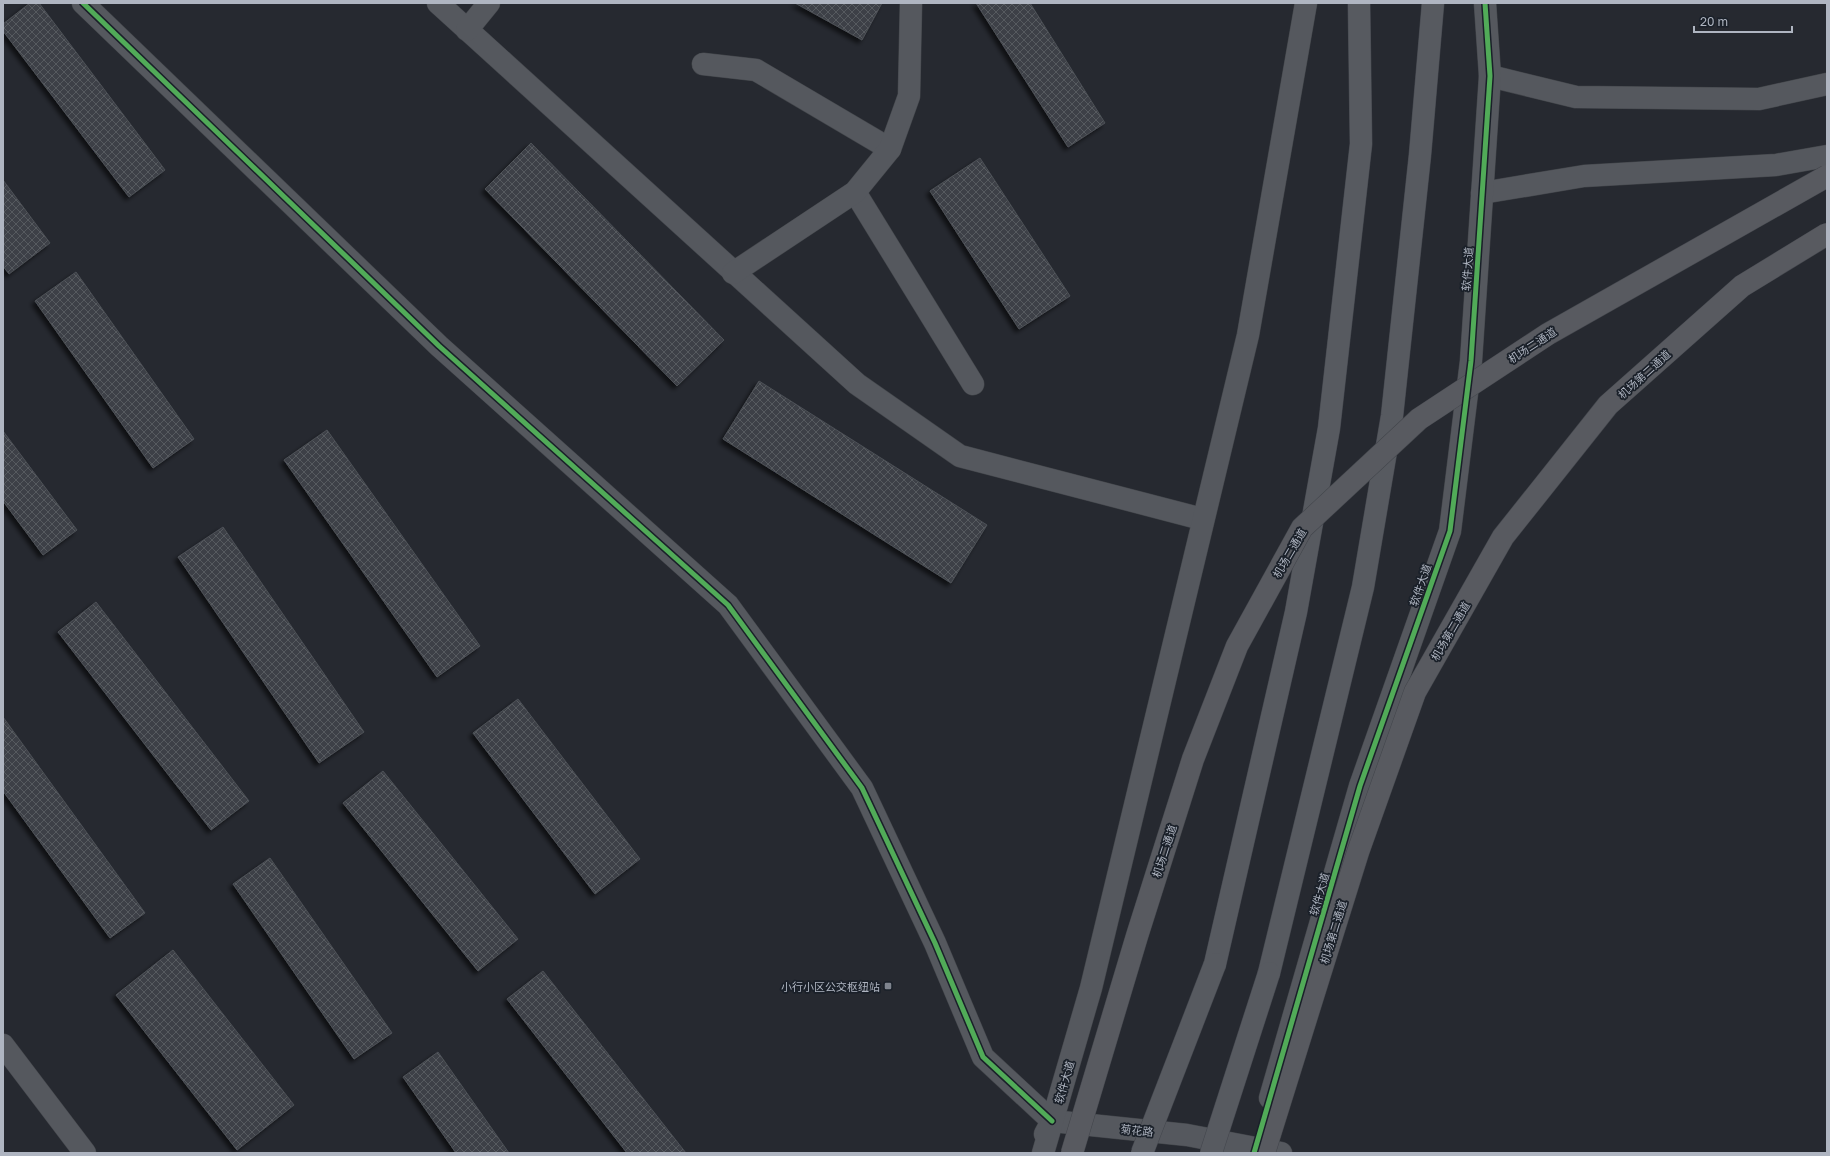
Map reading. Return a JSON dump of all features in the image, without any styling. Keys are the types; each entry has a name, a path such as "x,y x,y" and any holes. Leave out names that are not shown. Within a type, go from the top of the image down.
{"highway":[{"name":"机场二通道","path":"1072,1153 1137,936 1193,759 1237,646 1302,528 1419,419 1548,334 1827,176"},
{"name":"机场第二通道","path":"1258,1151 1358,852 1415,692 1503,537 1608,405 1742,286 1827,234"}],"main road":[{"path":"1142,1153 1216,964 1296,612 1329,428 1361,144 1359,3"},
{"path":"1211,1153 1269,973 1363,587 1392,416 1420,155 1433,3"}],"street":[{"path":"83,3 439,346 728,605 862,788 935,943 983,1056 1052,1122 1035,1153"},
{"path":"438,3 733,273 857,384 960,456 1202,519"},
{"path":"467,30 489,3"},
{"path":"733,273 856,192 890,149 909,96 911,3"},
{"name":"软件大道","path":"1043,1153 1091,988 1202,519 1248,335 1306,3"},
{"name":"软件大道","path":"1258,1151 1360,786 1450,531 1471,361 1490,76 1485,3"},
{"path":"703,64 756,70 890,149"},
{"path":"1490,76 1576,97 1759,98 1827,84"},
{"path":"1482,193 1584,176 1776,165 1827,156"},
{"path":"856,192 973,384"},
{"path":"3,1045 85,1153"},
{"name":"菊花路","path":"1052,1122 1187,1135 1258,1151 1280,1153"}],"building":[{"path":"30,3 39,3 165,170 129,197 3,31 3,24"},
{"path":"795,3 882,3 862,40"},
{"path":"976,3 1030,3 1105,123 1068,147"},
{"path":"531,143 724,340 677,386 485,189"},
{"path":"980,158 1070,296 1019,329 930,191"},
{"path":"3,180 50,243 9,274 3,266"},
{"path":"76,272 194,439 153,468 35,301"},
{"path":"759,381 987,525 951,583 723,439"},
{"path":"327,430 480,646 437,677 284,460"},
{"path":"3,431 77,530 43,555 3,501"},
{"path":"223,527 364,732 319,763 178,557"},
{"path":"96,602 249,801 211,830 58,632"},
{"path":"518,699 640,859 595,894 473,733"},
{"path":"3,717 145,913 110,938 3,791"},
{"path":"383,771 518,939 478,971 343,803"},
{"path":"270,858 392,1033 354,1059 233,884"},
{"path":"173,950 294,1105 237,1150 116,995"},
{"path":"543,971 686,1153 627,1153 507,999"},
{"path":"438,1052 509,1153 456,1153 403,1077"}],"cycle path":[{"path":"83,3 439,346 728,605 862,788 935,943 983,1057 1052,1121"},
{"path":"1254,1153 1360,786 1450,531 1471,361 1490,76 1485,3"}],"place":[{"name":"小行小区公交枢纽站","path":"888,986"}]}
